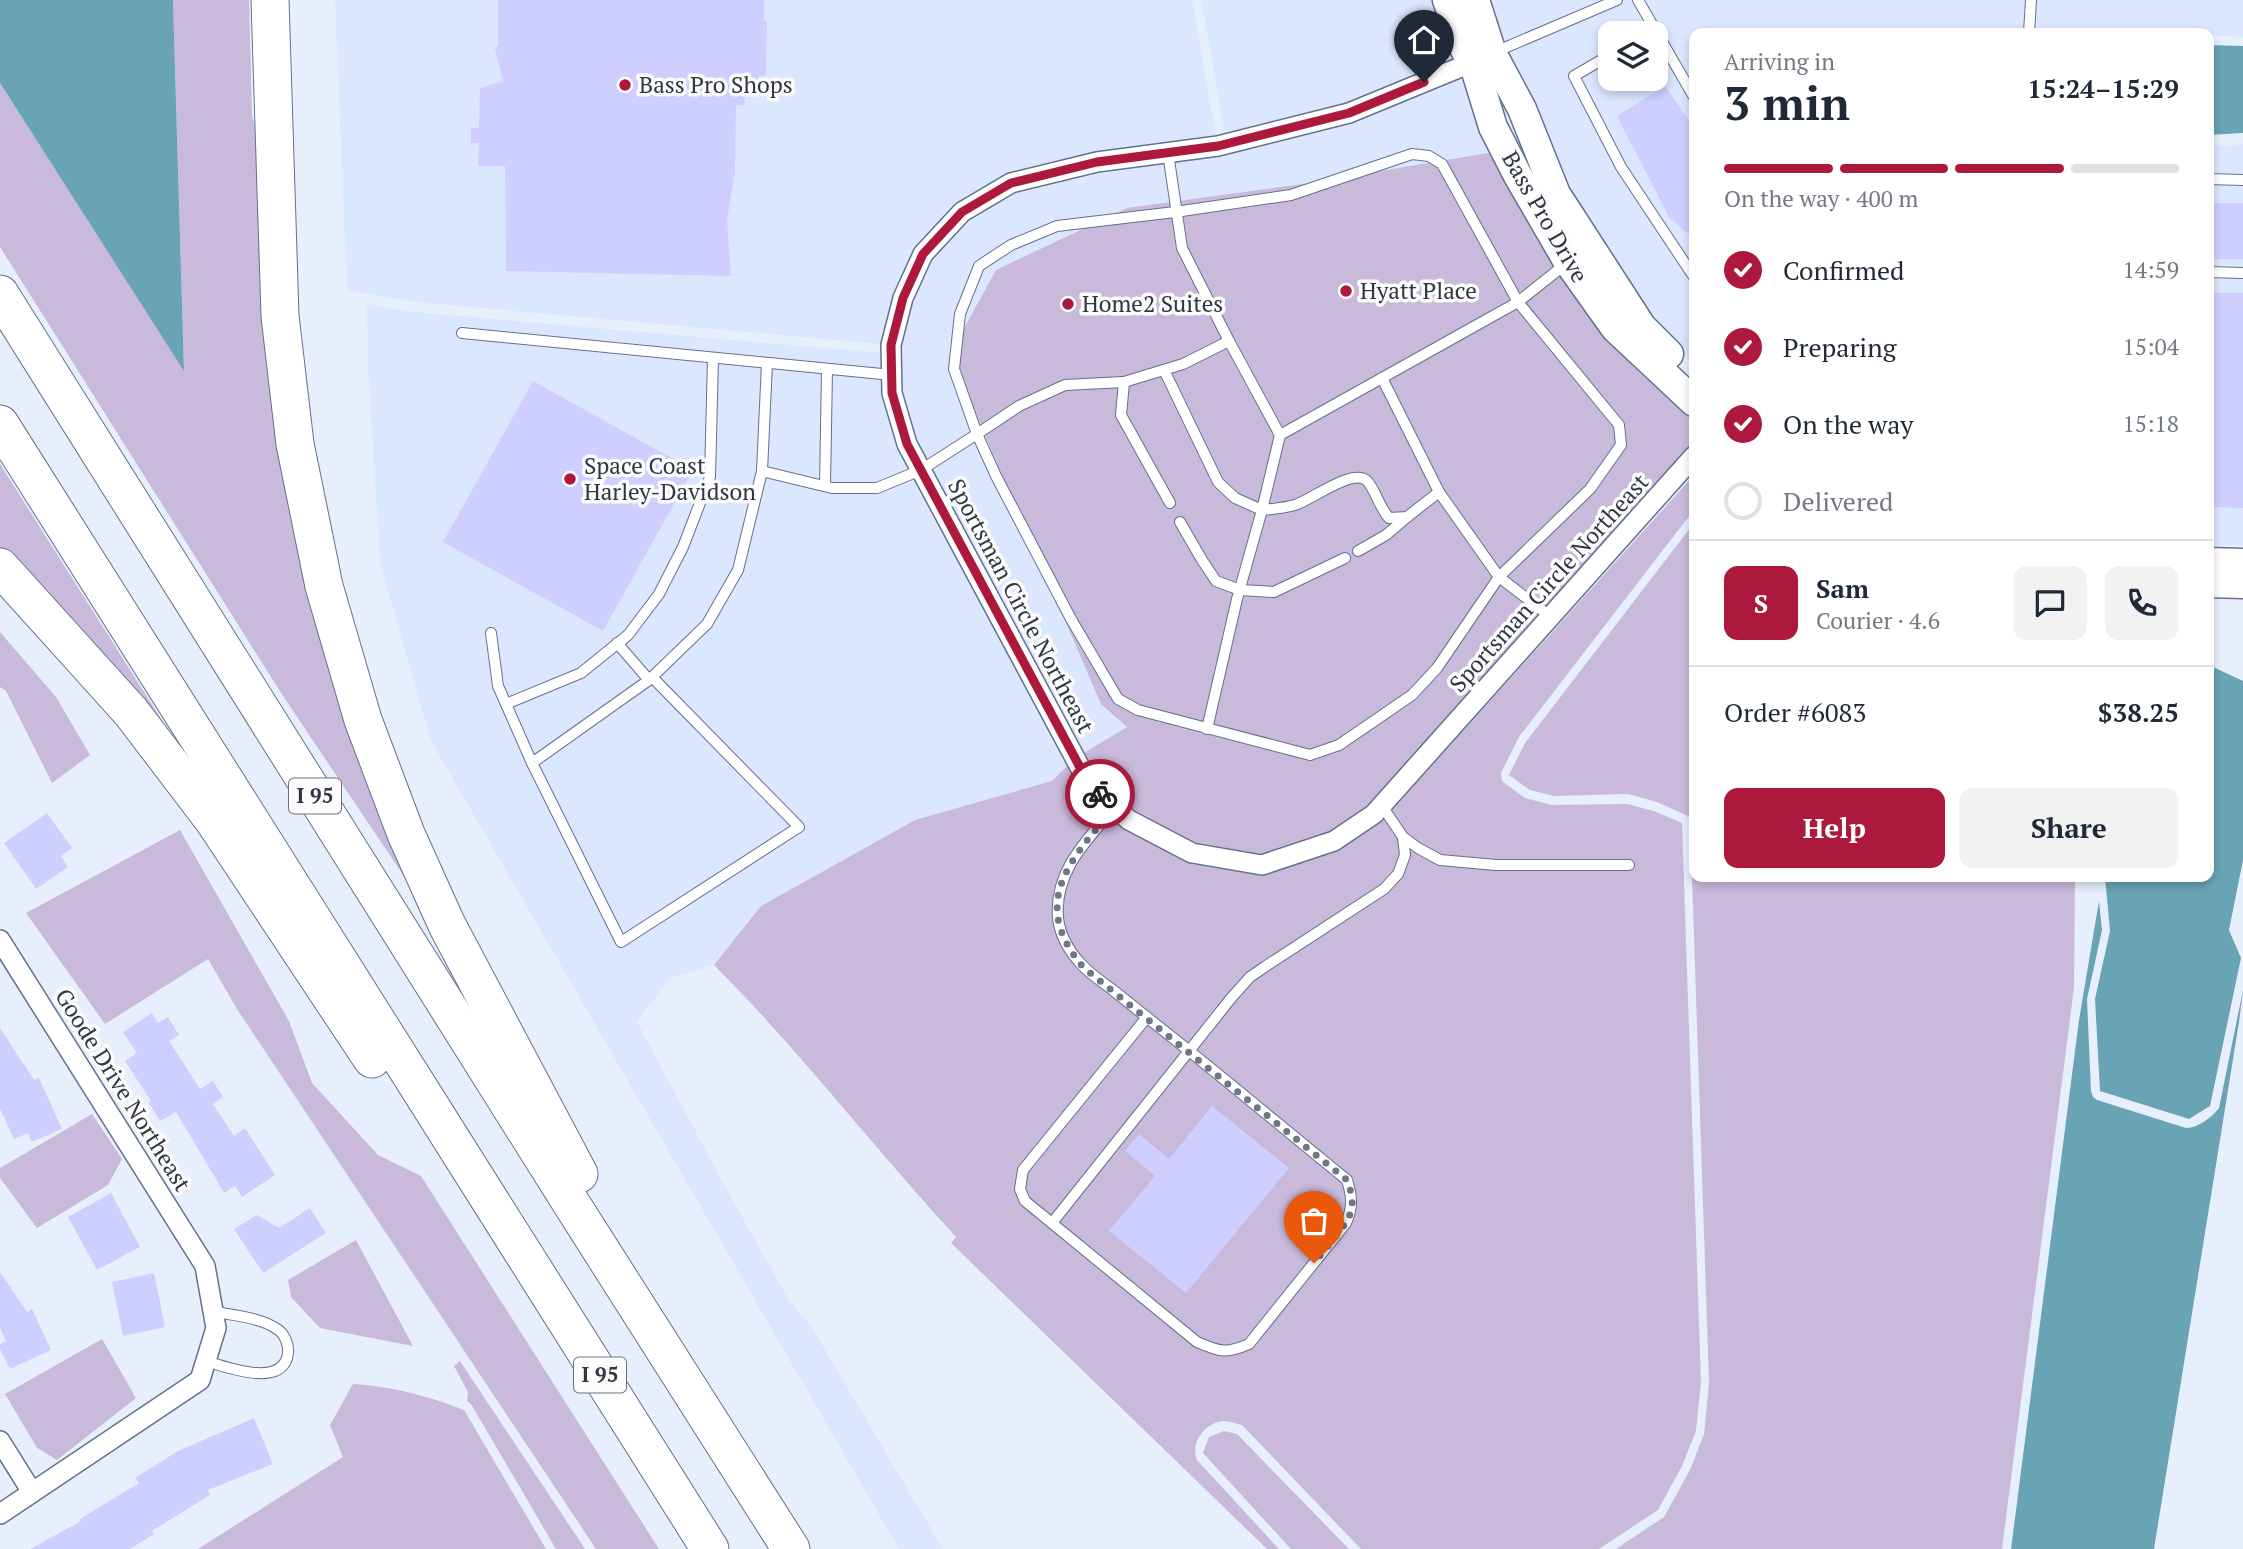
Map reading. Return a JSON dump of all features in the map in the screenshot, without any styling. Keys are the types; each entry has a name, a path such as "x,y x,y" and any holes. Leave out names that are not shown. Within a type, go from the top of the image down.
{"highway":[{"path":"270,0 280,316 295,444 324,586 363,720 406,834 447,925 588,1190 632,1297"},
{"name":"I 95","path":"0,294 791,1549"},
{"name":"I 95","path":"0,424 710,1549"},
{"path":"0,567 140,723 214,821 432,1150 520,1248"}],"street":[{"name":"Bass Pro Drive","path":"1447,0 1465,50 1483,58 1522,109 1556,194 1576,226 1642,327 1689,374"},
{"name":"Bass Pro Drive","path":"1475,0 1493,127 1517,174 1568,262 1615,328 1689,396"},
{"name":"Sportsman Circle Northeast","path":"1483,58 1349,113 1218,146 1097,162 1011,183 962,212 923,254 903,298 891,345 892,393 907,444 920,470 1090,786 1129,820 1192,853 1262,865 1334,842 1374,814 1689,462"},
{"path":"2214,562 2243,563"},
{"path":"2214,583 2243,584"},
{"name":"Goode Drive Northeast","path":"0,940 205,1266 213,1311"},
{"path":"0,1514 200,1380 216,1328 213,1311"},
{"path":"0,1441 32,1492"}],"lane":[{"path":"1483,58 1617,0"},
{"path":"1638,0 1647,21"},
{"path":"2029,28 2031,0"},
{"path":"1668,57 1689,89"},
{"path":"1598,62 1574,76 1621,167 1689,269"},
{"path":"1168,153 1182,248 1280,435 1207,729"},
{"path":"1412,154 1429,156 1442,164 1518,302 1619,425 1621,445 1590,489 1499,577 1437,668 1412,695 1339,745 1310,755 1138,710 1118,699 1071,619 996,476 977,435 954,369 960,314 979,266 1011,245 1057,226 1291,195 1412,154"},
{"path":"2214,179 2243,180"},
{"path":"1280,435 1518,302 1568,262"},
{"path":"2214,272 2243,273"},
{"path":"462,333 892,375"},
{"path":"762,471 825,486 877,488 920,470 1019,406 1066,385 1124,382 1183,364 1229,341"},
{"path":"506,704 581,673 628,635 659,594 683,547 710,477 713,358"},
{"path":"531,763 650,678 707,624 738,570 762,471 767,363"},
{"path":"825,486 827,369"},
{"path":"1164,370 1218,482 1235,498 1262,510 1297,504 1345,480 1362,478 1369,482 1381,509 1389,518 1407,517"},
{"path":"1382,378 1439,492 1499,577 1551,617"},
{"path":"1124,382 1121,415 1170,503"},
{"path":"1358,551 1385,535 1439,492"},
{"path":"1180,522 1216,581 1240,590 1274,592 1345,558"},
{"path":"491,633 498,686 531,763 621,942 799,827 617,643"},
{"path":"1382,806 1403,837 1440,860 1496,865 1629,865"},
{"path":"1115,807 1073,857 1064,874 1059,894 1058,916 1069,950 1084,968 1147,1017 1347,1180 1351,1193 1352,1209 1346,1223 1249,1343 1232,1351 1214,1350 1197,1342 1025,1200 1020,1189 1023,1170 1147,1017"},
{"path":"1052,1223 1250,978 1302,941 1384,890 1398,874 1405,855 1403,837"},
{"path":"206,1361 257,1374 274,1371 285,1363 288,1352 286,1340 279,1329 261,1321 213,1311"}],"shaded area":[{"path":"0,0 173,0 184,371 0,83"},
{"path":"173,0 249,0 252,116 268,169 276,350 434,921 283,696 0,247 0,83 184,370"},
{"path":"335,0 1192,0 1218,146 1011,183 923,254 891,345 415,302 347,290"},
{"path":"1201,0 1437,0 1457,57 1346,103 1225,133"},
{"path":"1486,0 2243,0 2243,37 2214,35 2214,28 1689,28 1689,359 1649,319 1565,189 1501,49"},
{"path":"2214,45 2243,46 2243,133 2214,135"},
{"path":"1467,76 1494,152 1303,184 1017,509 1101,704 1127,727 1084,753 916,440 902,391 901,346 912,302 931,261 967,221 1014,194 1098,174 1220,156 1351,124"},
{"path":"2243,144 2243,545 2214,545 2214,145"},
{"path":"1494,152 1660,386 1689,412 1689,449 1368,805 1330,831 1261,854 1194,842 1134,810 1098,778 1084,753 1127,727 1101,704 950,354 996,270 1127,208 1303,184"},
{"path":"367,304 414,312 881,353 882,396 898,450 1068,765 1053,781 915,820 761,906 714,965 670,978 637,1022 790,1302 811,1326 943,1549 899,1549 431,741 380,563"},
{"path":"0,464 175,741 0,551"},
{"path":"1689,481 1689,516 1519,737 1501,773 1502,781 1525,798 1552,805 1627,804 1654,811 1682,823 1701,1382 1696,1431 1682,1466 1658,1510 1599,1549 1361,1549 1242,1425 1217,1422 1205,1429 1197,1440 1197,1460 1279,1549 1267,1549 951,1243 956,1237 777,1031 714,965 761,906 915,820 1052,781 1068,765 1084,794 1123,828 1190,864 1264,876 1336,852 1381,822"},
{"path":"1689,530 1689,817 1657,802 1628,794 1554,796 1530,790 1509,775 1525,743"},
{"path":"0,632 56,697 90,755 52,783 6,691 0,687"},
{"path":"2214,667 2243,681 2243,860 2229,930 2241,958 2210,1106 2189,1119 2100,1091 2095,999 2110,931 2105,882 2214,882"},
{"path":"180,830 289,1021 312,1083 378,1155 421,1176 659,1549 596,1549 237,1009 208,959 105,1024 26,913"},
{"path":"1692,882 2075,882 2074,988 2002,1549 1616,1549 1664,1517 1690,1470 1704,1434 1709,1383"},
{"path":"2099,901 2102,930 2087,999 2093,1097 2186,1128 2200,1124 2219,1108 2243,990 2239,1022 2154,1549 2011,1549 2079,1020"},
{"path":"92,1114 122,1159 108,1185 37,1228 0,1178 0,1168"},
{"path":"356,1240 413,1346 320,1328 291,1297 288,1280"},
{"path":"102,1339 136,1398 57,1460 37,1448 5,1394"},
{"path":"460,1361 585,1549 556,1549 467,1401 468,1392 454,1366"},
{"path":"353,1384 409,1392 464,1410 546,1549 198,1549 343,1457 330,1425"},
{"path":"1224,1431 1237,1434 1349,1549 1291,1549 1203,1453 1209,1437"}],"building":[{"name":"Bass Pro Shops","path":"498,0 764,0 764,21 767,21 766,76 758,76 757,91 746,91 744,105 736,105 735,172 727,220 731,276 506,271 505,166 478,166 479,143 471,143 471,128 479,128 480,88 503,81 495,48 498,46"},
{"path":"1668,90 1689,121 1689,235 1669,217 1617,116 1657,91"},
{"path":"2214,203 2243,203 2243,259 2214,259"},
{"path":"2214,293 2243,293 2243,508 2214,507"},
{"path":"533,381 693,470 603,631 443,542"},
{"path":"47,813 72,848 61,856 68,867 36,889 4,843"},
{"path":"152,1013 158,1023 168,1017 179,1035 169,1041 200,1089 213,1081 223,1097 213,1104 234,1136 245,1128 275,1175 242,1197 235,1186 224,1193 176,1112 160,1121 149,1103 151,1101 125,1061 137,1053 123,1032"},
{"path":"0,1028 34,1080 39,1078 62,1129 32,1142 28,1133 14,1139 0,1109"},
{"path":"1212,1106 1289,1168 1186,1293 1109,1231 1155,1176 1125,1151 1139,1134 1169,1159"},
{"path":"111,1193 140,1247 97,1270 68,1217"},
{"path":"310,1208 326,1233 263,1273 234,1229 257,1215 279,1228"},
{"path":"0,1272 27,1312 32,1309 51,1350 10,1369 0,1349 0,1344 6,1341 0,1328"},
{"path":"154,1273 165,1327 123,1336 112,1282"},
{"path":"254,1418 273,1464 208,1490 210,1495 152,1531 154,1534 130,1549 30,1549 81,1521 80,1519 139,1483 135,1478 178,1451"}],"way so far":[{"path":"1100,794 1115,807 1073,857 1064,874 1059,894 1058,916 1069,950 1084,968 1347,1180 1352,1209 1346,1223 1314,1263"}],"place":[{"name":"Bass Pro Shops","path":"625,85"},
{"name":"Hyatt Place","path":"1346,291"},
{"name":"Home2 Suites","path":"1068,304"},
{"name":"Space Coast Harley-Davidson","path":"570,479"}],"route":[{"path":"1100,794 1090,786 907,444 892,393 891,345 903,298 923,254 962,212 1011,183 1097,162 1218,146 1349,113 1424,82"}]}
